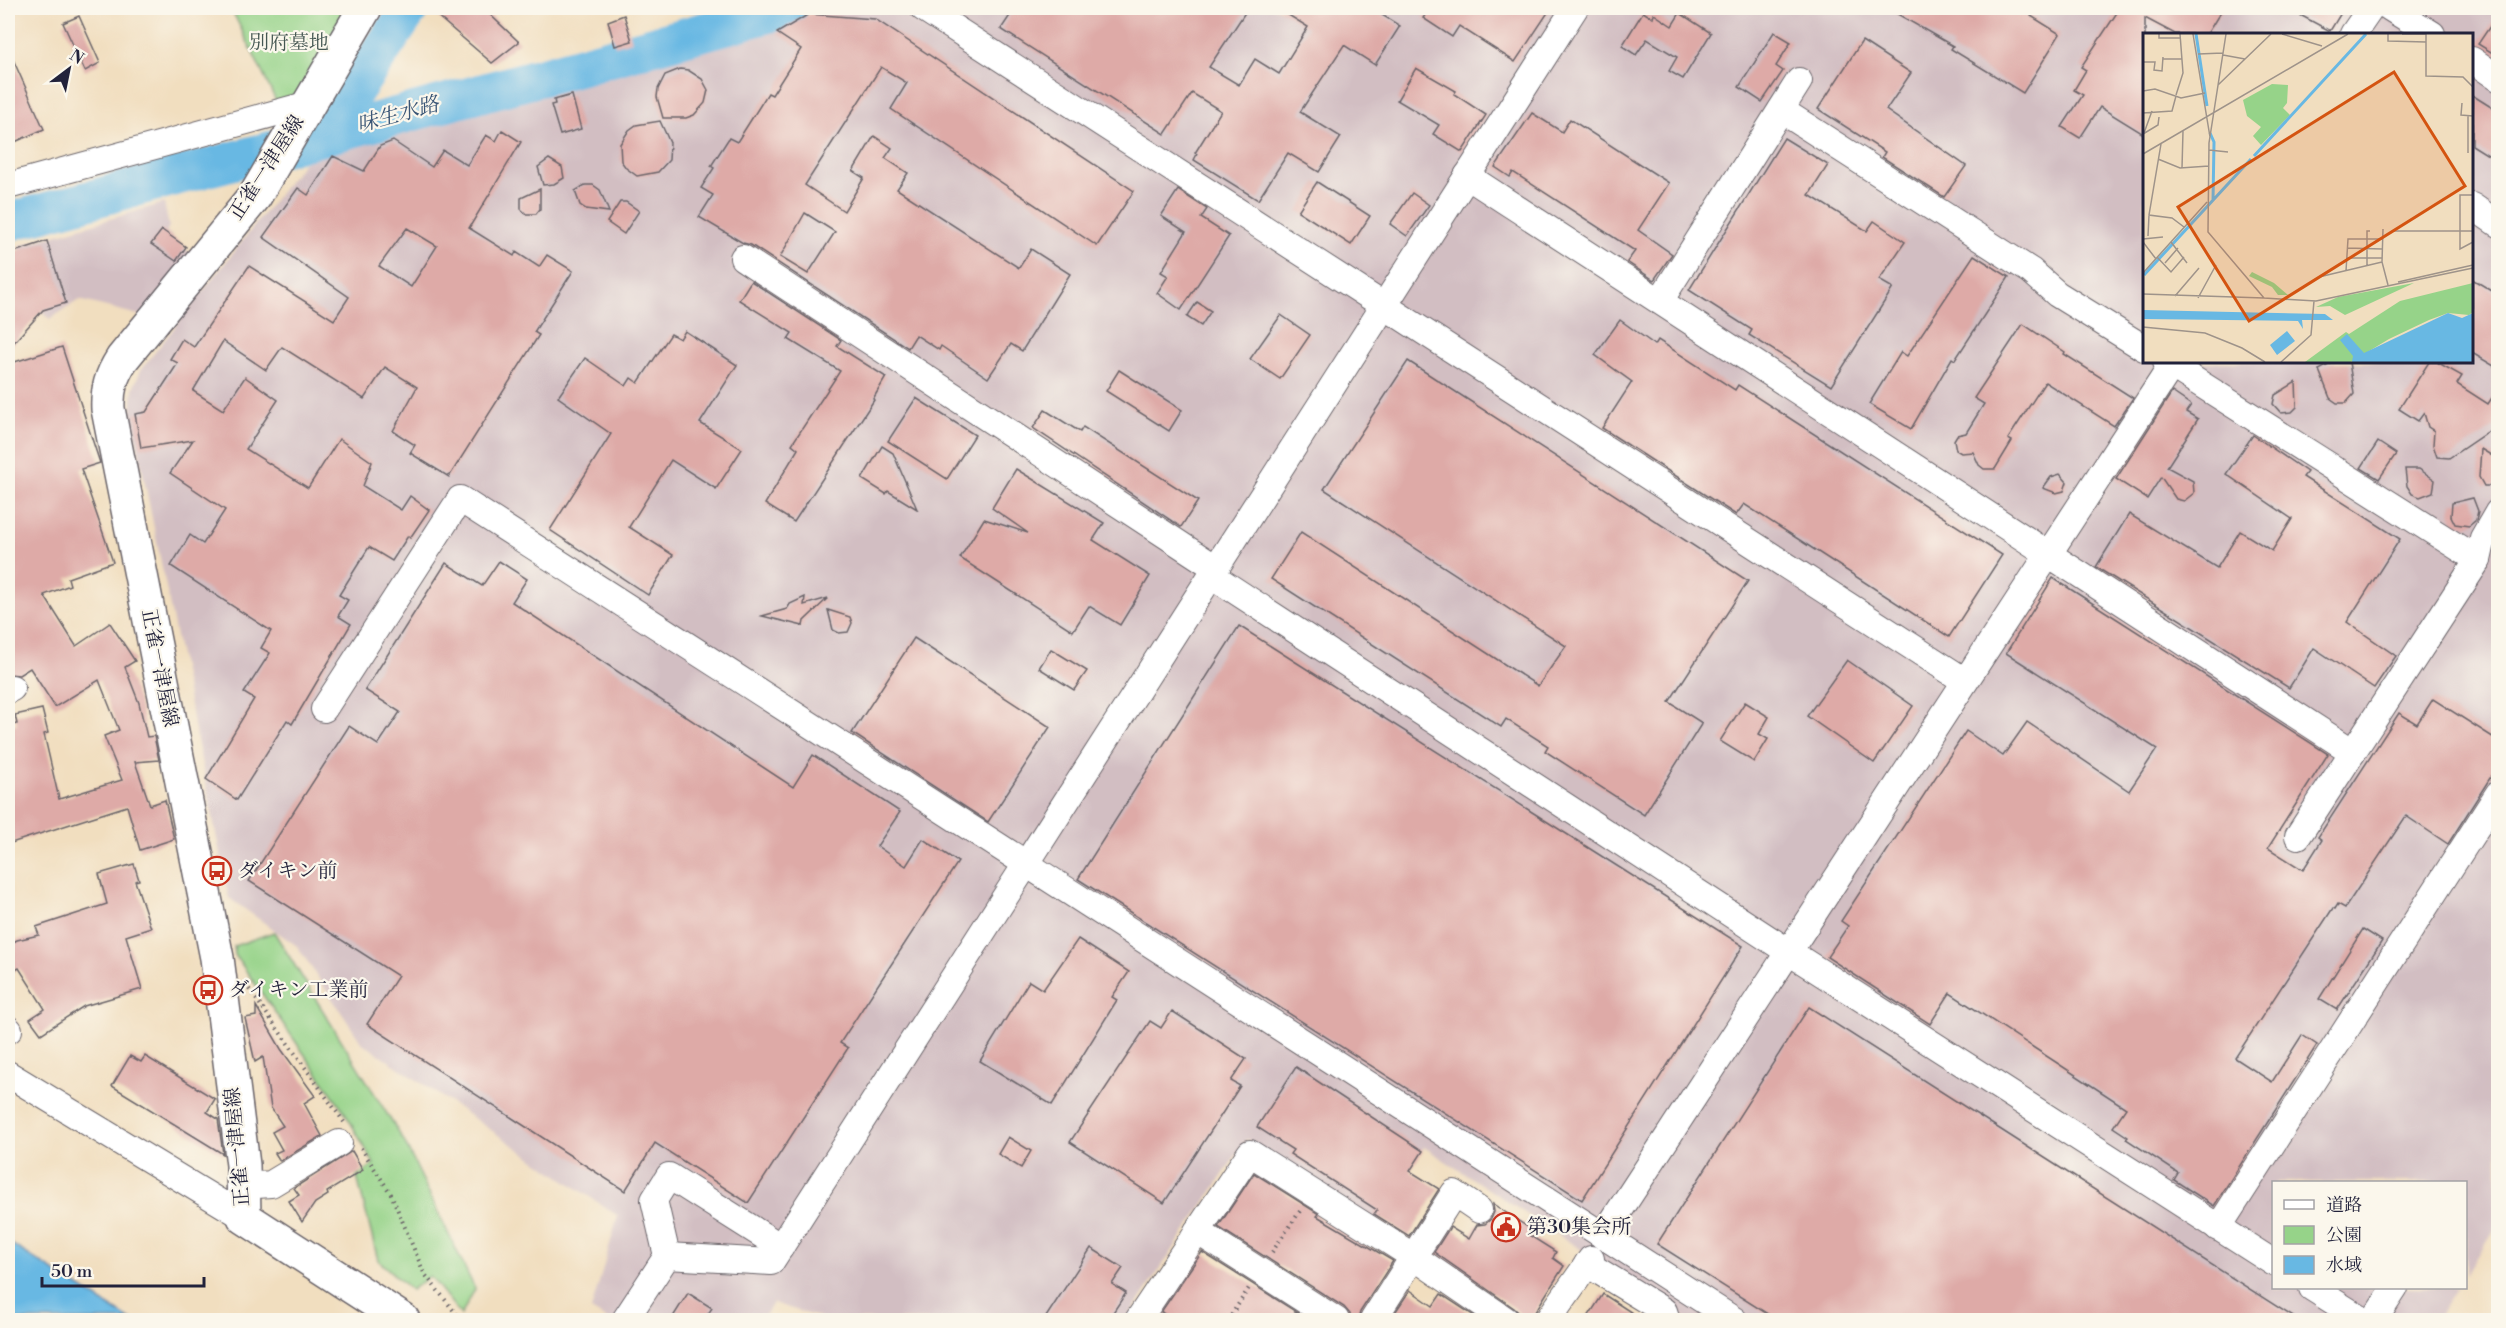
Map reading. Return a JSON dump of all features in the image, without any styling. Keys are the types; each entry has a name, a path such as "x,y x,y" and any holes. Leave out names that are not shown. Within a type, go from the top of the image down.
{"main road":[{"name":"正雀一津屋線","path":"365,8 255,196 122,359 114,370 107,396 217,958 243,1165 243,1202 403,1320"}],"street":[{"path":"923,8 1965,681"},
{"path":"667,1256 771,1262 1575,8"},
{"path":"2354,33 2371,8"},
{"path":"2390,8 2430,33"},
{"path":"2473,61 2499,78"},
{"path":"1660,302 1799,81"},
{"path":"1781,110 2031,271 2057,294 2143,347"},
{"path":"8,186 302,117"},
{"path":"1467,176 2353,752"},
{"path":"2473,207 2499,224"},
{"path":"743,258 1789,952 2272,1262"},
{"path":"1603,1236 2170,363 2486,549"},
{"path":"324,709 460,499 1734,1320"},
{"path":"2298,836 2486,549 2499,512"},
{"path":"2218,1227 2499,794"},
{"path":"8,1074 243,1202 339,1143"},
{"path":"1149,1317 1197,1231 1250,1153 1414,1257 1506,1320"},
{"path":"624,1320 667,1256 654,1200 669,1176 780,1247"},
{"path":"1373,1320 1454,1193 1479,1210"},
{"path":"1197,1231 1336,1320"},
{"path":"1548,1320 1589,1262 1664,1311 1667,1320"},
{"path":"2315,1289 2363,1320"},
{"path":"2374,1320 2394,1289"}],"shaded area":[{"path":"834,8 2498,8 2498,1224 2467,1273 2467,1181 2272,1181 2272,1289 2456,1289 2436,1320 1689,1320 1424,1147 1377,1222 1247,1139 1126,1320 827,1320 773,1303 762,1320 608,1320 591,1310 618,1216 361,1042 297,946 229,898 131,414 133,389 141,370 313,151"},
{"path":"164,203 169,227 166,231 192,255 142,316 79,300 50,319 44,314 18,246"}],"green space":[{"name":"別府墓地","path":"231,8 352,8 298,96 277,103"},
{"path":"274,932 404,1141 475,1289 461,1315 430,1276 411,1290 378,1260 357,1177 374,1164 344,1111 235,955 234,946"}],"water":[{"path":"8,1242 131,1320 8,1320"}],"building":[{"path":"428,8 483,8 519,42 492,63"},
{"path":"1015,8 1248,8 1209,67 1239,85 1255,59 1279,74 1308,27 1277,8 1371,8 1400,26 1375,65 1344,45 1300,112 1341,137 1319,172 1288,153 1258,200 1194,160 1197,154 1195,153 1221,111 1192,93 1165,134 1001,29"},
{"path":"1430,8 1551,8 1515,62 1459,26 1452,37 1423,18"},
{"path":"1887,8 2036,8 2031,16 2060,34 2023,93 1951,49 1953,46"},
{"path":"2120,8 2223,8 2208,33 2173,33 2145,18 2143,134 2100,107 2080,138 2062,127 2083,95 2074,90 2086,70 2081,67"},
{"path":"2287,8 2344,8 2330,31"},
{"path":"1643,12 1653,18 1654,14 1672,26 1680,13 1711,33 1683,79 1669,71 1677,57 1647,39 1636,55 1622,46"},
{"path":"2499,13 2499,57 2478,44"},
{"path":"809,14 875,19 1134,191 1097,246 891,109 907,83 881,67 805,185 844,211 864,178 853,171 874,136 892,148 885,158 908,173 897,189 1019,268 1031,249 1070,274 1022,351 1011,344 988,378 941,346 939,350 916,335 908,348 751,245 743,243 699,217 713,195 701,188 714,168 711,166 729,138 737,142 768,93 772,95 801,49 777,33","holes":["805,213 835,232 808,274 780,257"]},
{"path":"624,15 632,41 615,46 608,21"},
{"path":"79,16 100,63 85,71 63,23"},
{"path":"1774,32 1791,42 1776,66 1783,71 1762,102 1739,87"},
{"path":"1862,41 1911,73 1886,110 1966,166 1944,197 1882,157 1885,152 1818,109"},
{"path":"8,48 44,129 8,145"},
{"path":"1416,68 1456,91 1454,94 1486,115 1462,152 1433,134 1439,125 1397,100"},
{"path":"680,69 688,70 702,79 708,90 705,103 694,115 686,118 663,118 657,97 658,89 665,75"},
{"path":"572,95 581,129 560,135 551,105 555,104 554,100"},
{"path":"2473,96 2499,112 2499,162 2473,146"},
{"path":"1532,113 1562,132 1570,119 1669,183 1638,230 1672,254 1654,280 1627,262 1635,251 1513,172 1510,177 1495,167"},
{"path":"660,121 670,143 669,160 658,172 637,176 621,161 620,144 629,130 636,125"},
{"path":"502,130 521,142 469,228 514,256 516,252 539,267 547,255 573,271 534,332 539,335 449,477 410,453 415,445 393,431 417,387 385,367 364,399 282,347 266,370 223,341 193,391 223,410 245,377 278,400 246,449 308,488 339,439 372,462 363,486 401,510 410,496 429,510 392,561 369,547 339,595 348,600 338,616 351,624 292,724 287,720 237,800 206,779 254,699 244,693 270,653 261,648 271,631 171,566 190,535 203,544 225,510 170,473 193,440 141,448 135,414 146,412 178,363 170,359 182,339 194,347 249,266 334,320 349,297 263,237 298,188 308,195 333,156 364,171 380,146 393,141 432,167 443,150 467,165 486,135 496,141","holes":["407,228 437,246 411,287 379,266"]},
{"path":"1784,138 1828,165 1809,195 1867,231 1874,221 1905,242 1879,280 1893,288 1831,386 1749,335 1752,330 1689,290"},
{"path":"549,159 562,167 564,178 554,184 543,185 538,167"},
{"path":"1317,182 1370,216 1351,245 1298,211"},
{"path":"585,185 593,185 600,190 609,212 586,209 580,205 575,191"},
{"path":"540,189 540,209 536,214 526,214 521,209 521,198"},
{"path":"1178,190 1207,209 1201,218 1229,236 1181,310 1157,293 1168,276 1161,272 1186,232 1161,216"},
{"path":"1412,193 1429,205 1407,236 1390,224"},
{"path":"620,202 626,202 639,211 624,234 607,222"},
{"path":"162,230 186,247 176,261 151,244"},
{"path":"47,241 66,303 43,310 8,349 8,254"},
{"path":"1974,255 2009,277 1955,360 1952,358 1911,429 1869,404 1901,352 1907,356"},
{"path":"2473,280 2499,295 2499,369 2473,354"},
{"path":"751,281 841,340 837,346 886,377 874,400 794,522 765,504 798,449 792,444 840,371 788,339 792,333 739,300"},
{"path":"1197,302 1211,311 1201,326 1187,317"},
{"path":"1281,315 1310,335 1280,379 1250,359"},
{"path":"1620,320 1655,345 1658,340 1735,390 1738,385 2002,555 1949,637 1744,504 1736,515 1602,428 1632,382 1595,355"},
{"path":"2023,324 2065,352 2064,354 2133,398 2114,426 2045,382 2008,439 2012,441 1995,469 1984,469 1979,465 1973,452 1961,453 1956,450 1954,440 1957,435 1966,433 1984,404 1974,398"},
{"path":"685,331 737,365 700,423 742,449 716,489 671,460 629,527 673,555 648,595 550,530 611,434 558,397 585,358 626,386 631,378 638,383 671,334 680,339"},
{"path":"62,347 100,463 81,469 113,562 68,578 70,585 44,595 76,646 110,623 135,661 125,667 139,703 147,737 154,736 159,760 135,762 150,805 165,800 174,839 140,850 127,806 8,844 8,726 17,724 15,715 42,709 48,733 44,734 59,799 122,780 104,736 119,730 99,680 55,707 30,668 19,675 8,674 8,364"},
{"path":"1408,361 1748,581 1669,702 1702,723 1644,815 1545,751 1548,746 1506,719 1501,727 1271,579 1301,532 1538,686 1566,646 1324,489"},
{"path":"2332,363 2349,363 2354,394 2346,403 2337,403 2330,398 2319,370"},
{"path":"2428,363 2439,363 2462,376 2457,384 2488,404 2499,387 2499,424 2449,458 2437,457 2433,445 2434,431 2428,427 2424,413 2418,421 2399,409"},
{"path":"1119,370 1182,410 1169,431 1106,391"},
{"path":"2296,382 2297,407 2292,412 2281,413 2273,404 2275,395"},
{"path":"2172,392 2191,405 2186,412 2198,419 2167,467 2193,481 2194,493 2184,501 2176,499 2161,477 2147,499 2116,479"},
{"path":"916,398 975,435 947,479 888,441"},
{"path":"1045,410 1080,432 1083,427 1198,501 1181,527 1033,428"},
{"path":"2253,435 2307,472 2303,477 2400,539 2347,622 2396,656 2374,688 2314,648 2289,688 2096,567 2129,514 2217,568 2240,531 2272,551 2292,519 2226,474"},
{"path":"2378,442 2396,454 2379,479 2361,468"},
{"path":"882,446 893,453 917,509 888,491 886,494 862,479"},
{"path":"2481,449 2499,460 2499,486 2484,486 2479,477"},
{"path":"1016,469 1104,523 1093,540 1150,576 1120,625 1089,606 1073,631 960,558 984,519 1028,533 992,508"},
{"path":"2405,469 2419,469 2435,480 2433,492 2420,497 2412,494 2407,486"},
{"path":"2060,474 2067,482 2064,491 2056,493 2043,488 2051,477"},
{"path":"2473,498 2478,511 2476,520 2469,526 2455,524 2451,516 2452,503"},
{"path":"499,561 527,579 512,602 793,787 813,755 900,812 877,846 906,866 923,839 958,862 840,1043 848,1048 748,1203 655,1143 625,1191 367,1024 398,976 249,881 349,726 378,745 400,712 365,690 446,563 482,586"},
{"path":"2053,578 2328,754 2268,848 2303,870 2322,840 2318,837 2399,713 2417,724 2433,699 2499,741 2499,764 2448,844 2406,816 2345,908 2338,904 2335,909 2333,908 2235,1058 2272,1082 2302,1035 2317,1045 2214,1206 2174,1180 2178,1173 2126,1139 2128,1137 2113,1127 2126,1108 1950,993 1930,1024 1827,957 1848,926 1841,921 1966,731 2003,756 2027,722 2129,791 2157,749 2006,653"},
{"path":"805,597 804,605 828,598 804,621 803,626 762,616 787,609 790,604"},
{"path":"828,610 850,617 852,623 848,632 839,633 833,630"},
{"path":"1239,626 1743,946 1582,1200 1078,879"},
{"path":"914,638 1050,727 988,822 852,733"},
{"path":"1051,649 1087,671 1074,690 1039,668"},
{"path":"1847,660 1913,706 1874,763 1807,716"},
{"path":"1745,702 1769,717 1759,734 1768,739 1754,762 1720,741"},
{"path":"134,864 139,880 135,881 151,928 126,936 142,989 84,1006 41,1034 30,1019 45,1009 19,968 8,974 8,945 17,940 39,935 36,927 107,904 99,874"},
{"path":"2363,929 2382,941 2337,1010 2319,999"},
{"path":"1078,939 1129,972 1112,997 1117,1000 1052,1105 980,1061 1029,981 1043,990"},
{"path":"256,1006 281,1049 315,1096 304,1103 322,1136 280,1161 275,1153 282,1150 272,1132 283,1126 271,1108 263,1057 255,1062 245,1018 256,1016"},
{"path":"1809,1007 2298,1320 1777,1320 1657,1244"},
{"path":"1172,1011 1246,1059 1231,1081 1240,1086 1164,1203 1070,1142 1150,1021 1161,1028"},
{"path":"130,1056 141,1062 145,1056 215,1099 207,1112 218,1119 223,1154 112,1086"},
{"path":"1296,1067 1423,1151 1410,1171 1439,1189 1409,1236 1374,1214 1377,1210 1290,1154 1293,1150 1257,1127"},
{"path":"1008,1137 1031,1151 1021,1168 998,1154"},
{"path":"352,1151 363,1170 327,1192 328,1195 315,1203 302,1222 289,1201 299,1195 294,1188"},
{"path":"1254,1173 1319,1214 1317,1216 1393,1261 1360,1312 1358,1320 1351,1320 1350,1314 1344,1307 1218,1227"},
{"path":"1493,1204 1532,1230 1529,1235 1556,1252 1553,1258 1564,1266 1530,1320 1521,1320 1514,1308 1434,1252 1450,1227 1469,1239 1477,1225 1485,1224 1491,1219 1494,1212"},
{"path":"1091,1248 1123,1268 1112,1284 1126,1293 1108,1320 1044,1320"},
{"path":"1202,1252 1309,1320 1174,1320 1161,1312"},
{"path":"1410,1290 1433,1306 1441,1294 1479,1319 1390,1320"},
{"path":"688,1293 712,1308 704,1320 671,1320"},
{"path":"1603,1294 1643,1320 1586,1320"}],"waterway":[{"path":"324,136 410,8"},
{"name":"味生水路","path":"8,222 788,8"}],"place":[{"name":"ダイキン前","path":"217,871"},
{"name":"ダイキン工業前","path":"208,990"},
{"name":"第30集会所","path":"1506,1227"}]}
